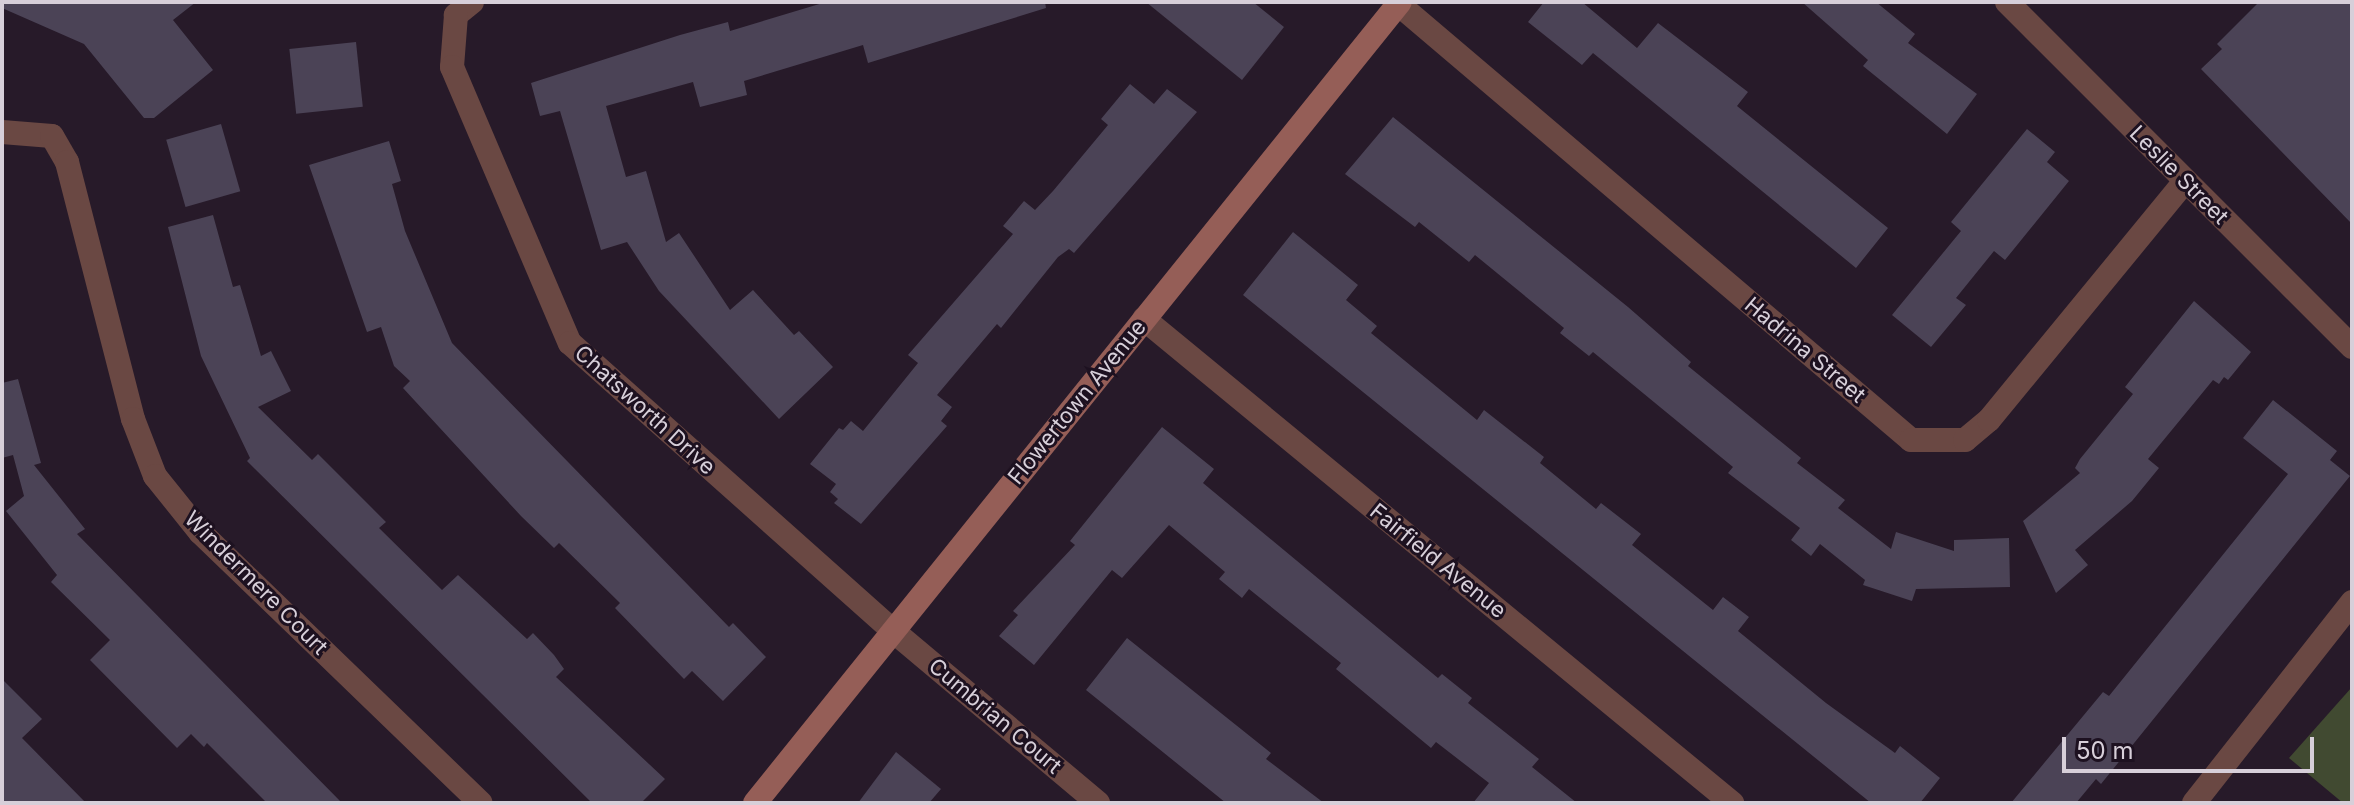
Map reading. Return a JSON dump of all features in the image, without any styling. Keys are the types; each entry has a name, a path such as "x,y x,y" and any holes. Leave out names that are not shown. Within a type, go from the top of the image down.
{"street":[{"name":"Chatsworth Drive","path":"472,2 456,15 452,67 570,343 892,630"},
{"name":"Leslie Street","path":"2007,2 2352,347"},
{"name":"Flowertown Avenue","path":"755,803 1398,3"},
{"name":"Hadrina Street","path":"1398,3 1911,440 1965,440 1989,420 2185,181"},
{"name":"Windermere Court","path":"2,132 52,136 67,162 133,419 155,476 200,532 481,803"},
{"name":"Fairfield Avenue","path":"1144,319 1732,803"},
{"path":"2194,803 2352,602"},
{"name":"Cumbrian Court","path":"892,630 1098,803"}],"green space":[{"path":"2352,687 2352,803 2343,803 2289,758"}],"building":[{"path":"2,2 196,2 173,20 213,70 154,118 144,118 84,44 2,8"},
{"path":"826,2 1045,2 1046,8 868,63 863,45 744,81 747,95 700,107 693,82 606,106 626,177 646,171 666,242 679,233 730,310 753,290 794,335 799,331 833,367 779,419 659,291 627,242 601,250 560,111 540,116 531,83 680,35 728,22 730,31"},
{"path":"1146,2 1253,2 1284,27 1242,80"},
{"path":"1544,2 1582,2 1637,48 1658,23 1748,92 1737,106 1888,228 1856,268 1593,53 1582,65 1528,22"},
{"path":"1802,2 1876,2 1915,34 1908,43 1977,94 1947,134 1863,66 1868,60"},
{"path":"2259,2 2352,2 2352,224 2201,69 2222,49 2217,44"},
{"path":"356,42 363,107 296,114 289,49"},
{"path":"1130,84 1154,104 1167,89 1197,112 1074,253 1069,249 1058,257 1001,328 997,324 937,395 952,407 941,421 947,426 861,524 834,503 838,499 830,492 836,484 810,464 839,428 843,430 851,421 863,431 918,363 908,355 1013,234 1003,226 1024,201 1035,210 1053,191 1108,125 1101,119"},
{"path":"1393,117 1628,307 1691,362 1688,366 1801,458 1797,463 1845,500 1838,508 1891,549 1896,532 1954,551 1954,540 2009,538 2010,587 1916,589 1912,601 1863,585 1865,580 1820,544 1811,556 1791,540 1800,528 1728,473 1733,467 1593,352 1589,356 1560,333 1564,328 1475,255 1469,262 1419,222 1415,227 1345,174"},
{"path":"221,124 240,191 186,207 166,140"},
{"path":"2027,129 2055,152 2047,162 2069,181 2005,260 1994,251 1956,298 1966,305 1931,347 1892,315 1961,231 1951,222"},
{"path":"389,141 401,181 392,184 405,231 452,343 729,627 733,623 766,657 723,701 692,671 684,679 615,608 620,603 559,543 554,548 521,516 403,388 410,381 394,366 381,327 367,332 309,165"},
{"path":"213,215 233,287 240,285 261,356 271,351 291,391 258,407 312,460 318,454 386,522 379,528 442,590 458,575 527,639 533,633 564,669 556,677 665,779 641,803 592,803 247,461 250,458 201,356 168,227"},
{"path":"1293,232 1358,285 1346,300 1377,326 1371,333 1477,420 1484,410 1544,457 1540,463 1596,509 1601,503 1641,534 1632,545 1713,610 1723,597 1749,617 1738,631 1826,703 1895,753 1900,746 1940,778 1920,803 1871,803 1243,295"},
{"path":"2194,301 2251,352 2228,380 2224,377 2219,384 2213,380 2148,459 2159,468 2132,501 2075,550 2088,565 2056,593 2023,521 2080,473 2075,468 2080,459 2133,394 2125,387"},
{"path":"18,379 41,463 34,465 85,529 77,534 342,803 267,803 207,743 204,747 191,734 177,748 90,660 110,640 51,582 57,575 6,511 24,496 13,455 2,458 2,383"},
{"path":"2273,400 2337,451 2330,460 2350,476 2101,784 2096,779 2076,803 2011,803 2103,692 2109,696 2288,474 2243,438"},
{"path":"1162,427 1214,469 1203,483 1438,678 1442,674 1472,698 1468,703 1539,759 1532,767 1577,803 1473,803 1489,783 1436,742 1431,748 1336,669 1341,663 1249,589 1242,598 1219,579 1225,572 1169,525 1122,578 1112,570 1034,665 999,636 1018,615 1013,611 1075,545 1070,541"},
{"path":"1127,638 1271,753 1266,759 1324,803 1226,803 1086,690"},
{"path":"2,679 42,719 22,738 86,803 2,803"},
{"path":"896,752 941,789 929,803 858,803"}]}
